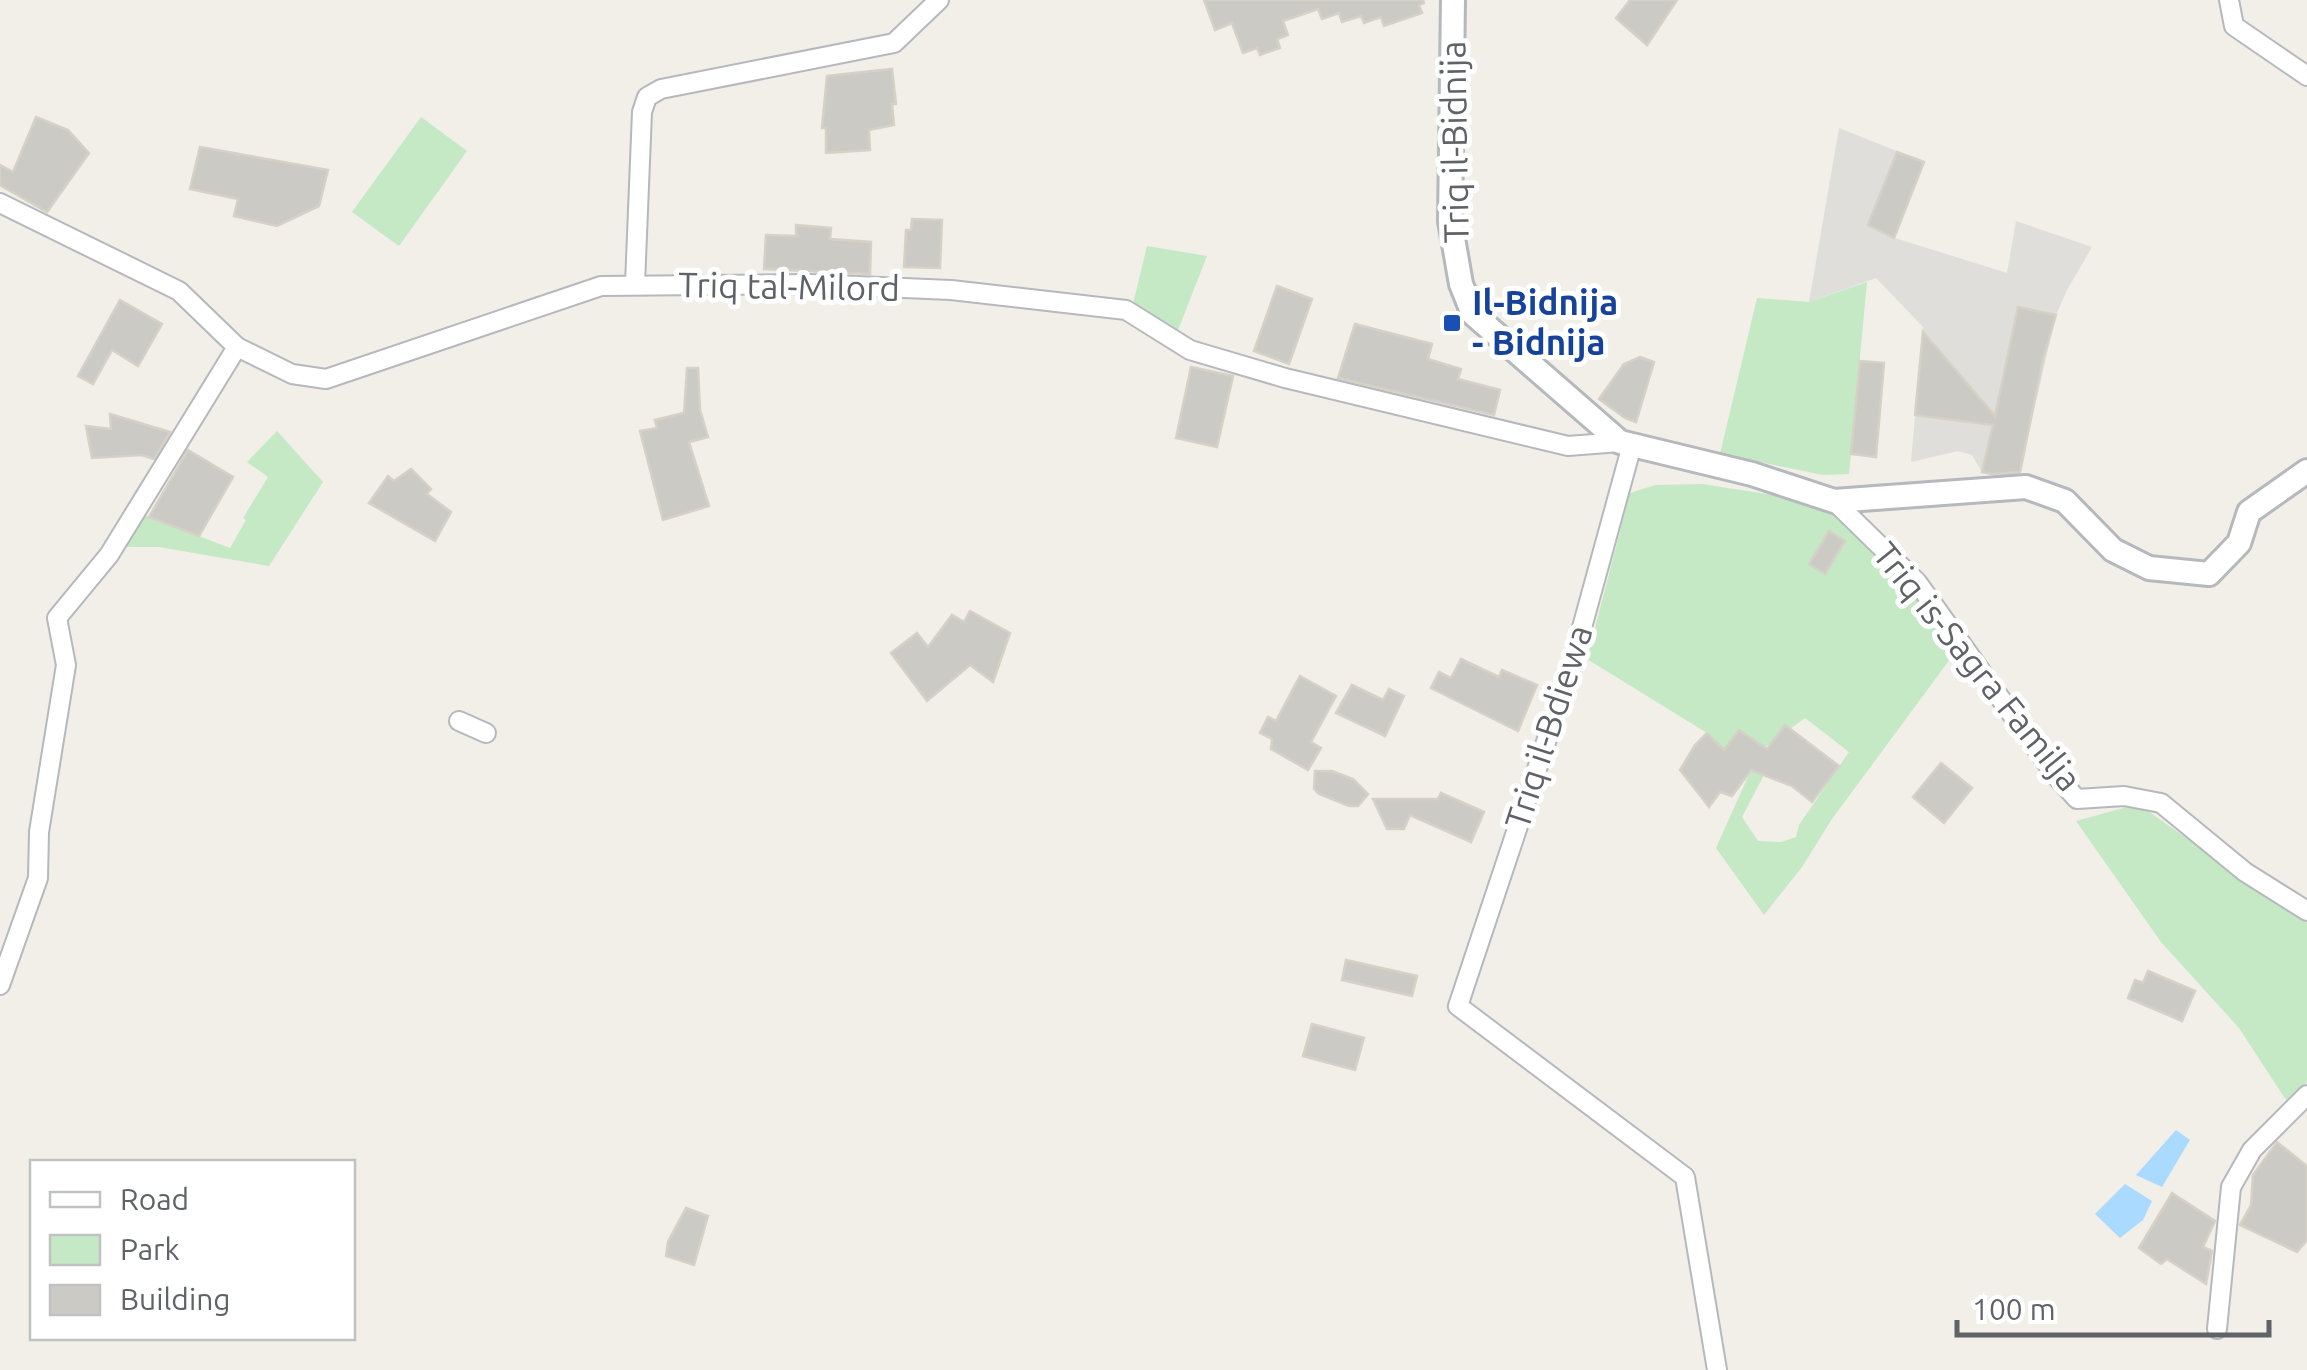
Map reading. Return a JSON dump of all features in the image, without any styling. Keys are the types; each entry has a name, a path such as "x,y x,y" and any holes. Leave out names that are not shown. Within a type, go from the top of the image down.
{"street":[{"path":"636,284 642,112 648,97 661,89 894,43 939,0"},
{"name":"Triq il-Bidnija","path":"1453,0 1450,221 1462,284 1473,314 1626,443"},
{"path":"2229,0 2234,26 2307,76"},
{"name":"Triq tal-Milord","path":"0,202 179,291 237,347 292,374 326,379 601,286 810,284 951,290 1126,310 1190,350 1286,378 1568,446 1626,443"},
{"path":"0,985 38,878 39,832 66,665 57,618 109,555 237,347"},
{"name":"Triq is-Sagra Familja","path":"1626,443 1752,474 1834,501 1917,582 2056,776 2077,799 2124,796 2160,803 2245,872 2307,911"},
{"name":"Triq il-Bdiewa","path":"1626,443 1572,664 1458,1006 1685,1177 1717,1370"},
{"path":"1834,501 2026,487 2065,501 2113,550 2149,568 2209,574 2239,543 2250,512 2307,470"},
{"path":"460,720 486,733"},
{"path":"2217,1329 2231,1187 2252,1150 2307,1094"}],"shaded area":[{"path":"1839,128 1924,162 1895,238 2007,273 2016,221 2092,247 2056,315 2018,480 1982,472 1972,455 1958,451 1911,462 1923,327 1876,278 1809,302"}],"green space":[{"path":"421,117 467,151 399,246 352,212"},
{"path":"1147,246 1207,256 1178,330 1133,304"},
{"path":"1867,282 1849,474 1823,475 1720,454 1757,298 1809,302"},
{"path":"277,431 323,482 269,566 159,547 123,547 141,514 230,548 268,477 247,462"},
{"path":"1703,484 1790,498 1833,513 1871,547 1956,651 1764,915 1716,848 1751,770 1764,775 1742,817 1758,841 1781,842 1796,837 1799,825 1849,752 1805,718 1765,747 1739,731 1724,750 1707,733 1587,659 1630,493 1655,485"},
{"path":"2138,804 2307,923 2307,1082 2286,1100 2239,1028 2161,942 2076,821"}],"water":[{"path":"2176,1130 2190,1140 2162,1187 2136,1175"},
{"path":"2125,1184 2152,1201 2143,1220 2120,1238 2095,1214"}],"building":[{"path":"1204,0 1424,3 1419,5 1422,13 1384,26 1381,17 1364,23 1361,16 1342,22 1339,13 1322,19 1318,9 1283,21 1288,35 1277,39 1280,48 1260,55 1257,48 1243,53 1232,23 1215,30"},
{"path":"1630,0 1677,0 1647,45 1616,18"},
{"path":"892,69 894,125 869,130 870,150 826,153 826,128 822,128 827,76"},
{"path":"36,117 68,130 89,153 47,212 0,185 0,165 13,172"},
{"path":"200,147 328,170 319,206 277,226 234,216 238,199 190,189"},
{"path":"1897,152 1924,162 1894,238 1868,225"},
{"path":"912,219 942,220 940,268 904,267 906,230 911,230"},
{"path":"796,225 831,228 830,239 871,242 870,274 764,269 766,235 796,236"},
{"path":"1277,286 1312,299 1289,364 1254,351"},
{"path":"120,300 162,324 138,366 112,350 93,384 78,376"},
{"path":"2018,307 2056,315 2020,472 1992,474 1982,472 1993,425 1915,415 1923,332 1995,416"},
{"path":"1355,324 1432,344 1428,359 1461,369 1458,379 1500,390 1494,415 1338,378"},
{"path":"1640,357 1654,362 1636,422 1599,399 1624,364"},
{"path":"1860,361 1884,363 1876,457 1851,454"},
{"path":"1191,367 1233,376 1217,447 1176,438"},
{"path":"687,368 698,368 700,410 708,437 689,442 709,506 663,520 640,431 657,428 655,420 684,413"},
{"path":"110,414 170,432 154,459 142,455 92,458 86,426 111,429"},
{"path":"188,450 233,477 199,536 149,517"},
{"path":"411,469 431,489 427,494 451,512 435,541 369,503 388,476 394,481"},
{"path":"1829,531 1845,541 1825,574 1809,564"},
{"path":"970,611 1010,633 993,682 970,665 927,701 891,653 917,633 928,647 952,615 964,622"},
{"path":"1461,659 1499,677 1502,670 1537,685 1518,731 1431,688 1439,672 1451,678"},
{"path":"1300,676 1336,696 1311,742 1321,748 1308,770 1271,749 1272,739 1260,733 1268,717 1276,721"},
{"path":"1352,685 1383,700 1389,689 1404,696 1385,736 1336,713"},
{"path":"1785,725 1839,766 1812,802 1792,786 1751,770 1732,796 1720,792 1709,807 1680,770 1707,733 1724,750 1739,730 1767,749"},
{"path":"1941,763 1972,788 1944,823 1913,797"},
{"path":"1315,771 1332,771 1353,779 1368,794 1358,806 1349,806 1319,794 1314,789"},
{"path":"1441,793 1484,812 1471,842 1410,815 1404,829 1387,829 1373,799 1438,799"},
{"path":"1346,960 1417,976 1412,996 1342,980"},
{"path":"2148,971 2195,991 2182,1021 2128,998 2135,980 2143,983"},
{"path":"1312,1024 1364,1038 1355,1070 1303,1056"},
{"path":"2277,1142 2307,1166 2307,1240 2297,1252 2240,1225 2251,1205 2253,1175"},
{"path":"2172,1193 2215,1221 2203,1247 2212,1251 2206,1284 2167,1259 2161,1264 2139,1248"},
{"path":"686,1208 708,1216 694,1265 666,1256 668,1242"}],"place":[{"name":"Il-Bidnija - Bidnija","path":"1452,323"}]}
